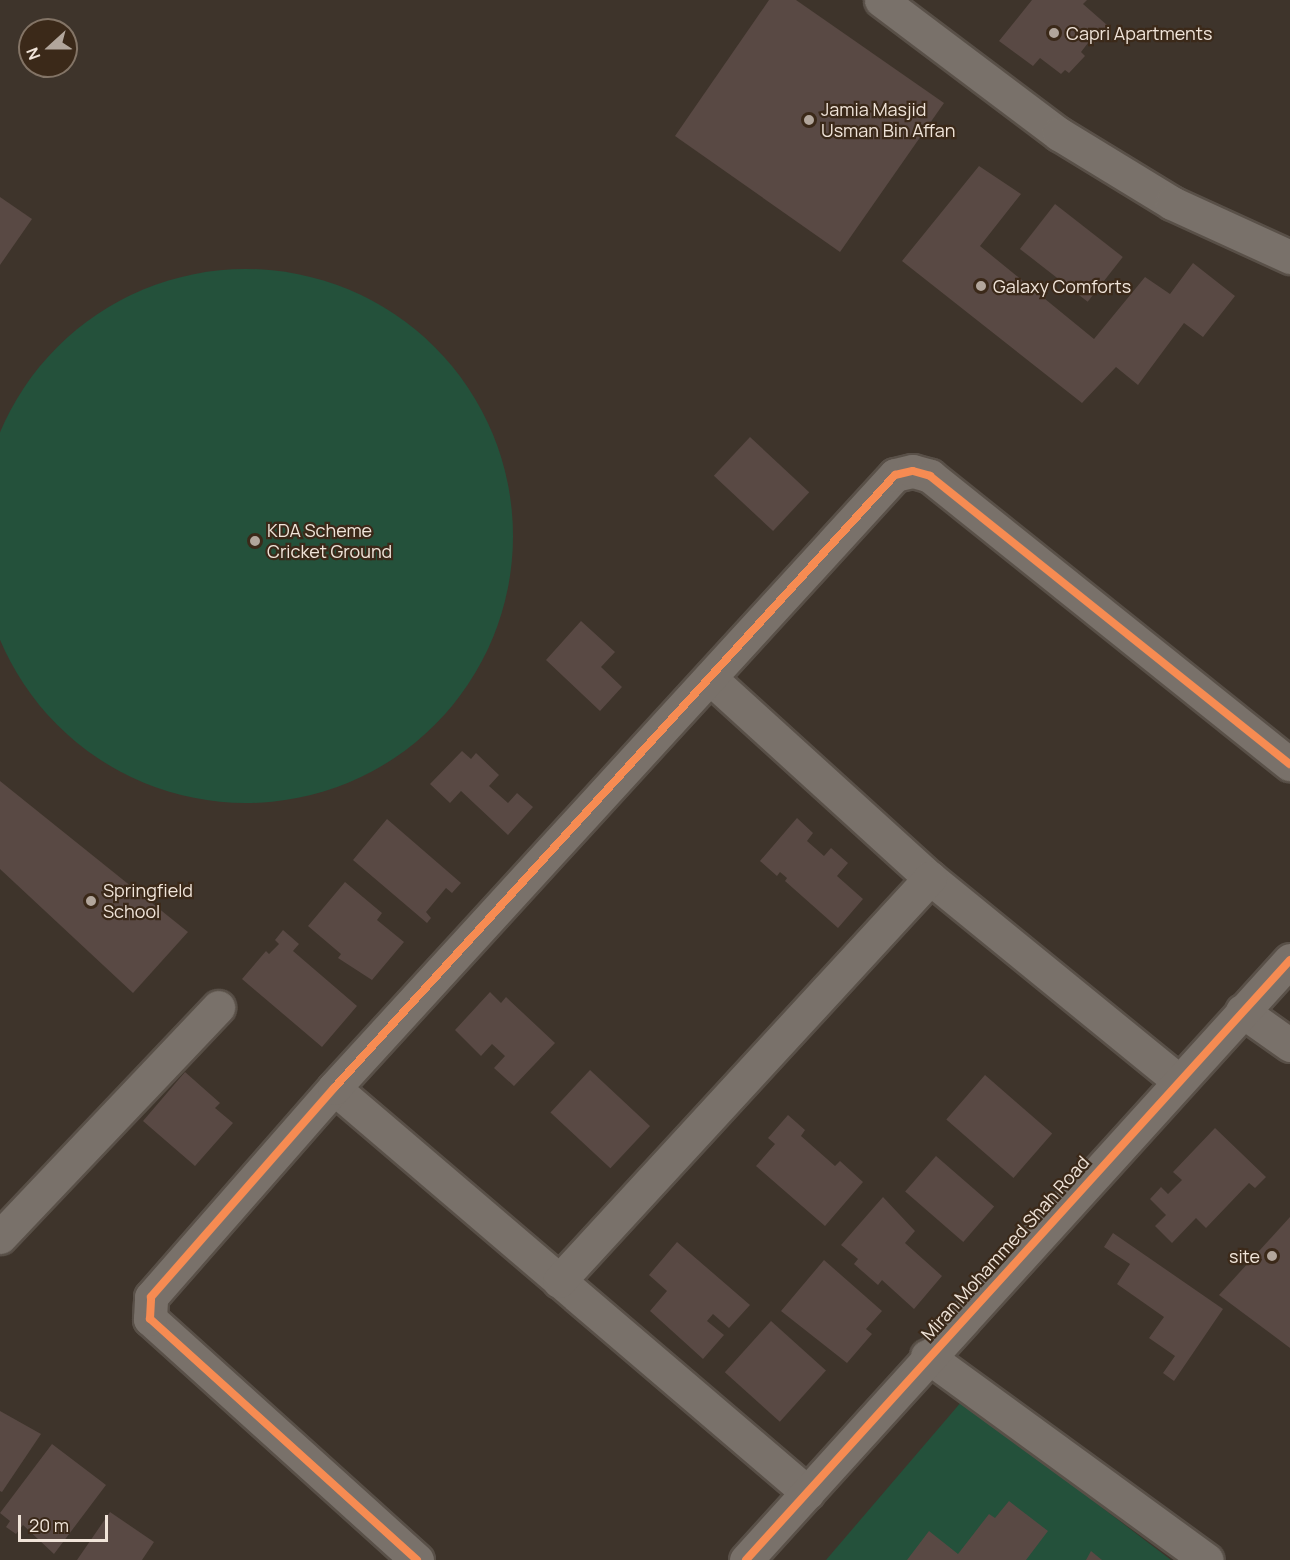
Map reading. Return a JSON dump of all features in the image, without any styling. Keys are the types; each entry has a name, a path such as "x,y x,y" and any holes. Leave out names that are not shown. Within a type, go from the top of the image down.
{"street":[{"path":"881,0 1059,134 1172,203 1290,257"},
{"path":"417,1560 150,1319 151,1297 334,1088 895,475 913,471 930,476 1290,764"},
{"path":"710,678 930,878 1178,1080"},
{"path":"558,1281 930,878"},
{"name":"Miran Mohammed Shah Road","path":"746,1560 808,1493 927,1356 1178,1080 1242,1011 1286,972"},
{"path":"0,1237 218,1007"},
{"path":"1242,1011 1290,1045"},
{"path":"334,1088 808,1493"},
{"path":"927,1356 1207,1560"}],"green space":[{"name":"KDA Scheme Cricket Ground","path":"246,269 298,274 348,289 395,314 435,347 468,387 493,434 508,484 513,536 508,588 493,638 468,685 435,725 395,758 348,783 298,798 246,803 194,798 144,783 97,758 57,725 24,685 -1,638 -16,588 -21,536 -16,484 -1,434 24,387 57,347 97,314 144,289 194,274"},
{"path":"962,1401 1171,1560 826,1560"}],"building":[{"name":"Jamia Masjid Usman Bin Affan","path":"769,0 796,0 944,103 840,252 675,136"},
{"name":"Capri Apartments","path":"1032,0 1087,0 1083,4 1107,25 1092,46 1088,43 1081,52 1085,56 1069,73 1065,70 1061,74 1040,58 1033,66 999,41"},
{"name":"Galaxy Comforts","path":"979,166 1021,194 980,246 1094,339 1145,277 1170,294 1193,263 1235,296 1203,337 1184,323 1138,385 1116,367 1082,403 902,261"},
{"path":"0,197 32,219 0,265"},
{"name":"Galaxy Comforts","path":"1055,204 1123,257 1088,302 1020,249"},
{"path":"750,437 809,492 773,531 714,476"},
{"path":"581,621 615,652 601,667 622,687 600,711 546,660"},
{"path":"462,751 471,759 476,753 499,775 489,786 508,803 517,793 533,807 508,835 461,791 450,803 430,784"},
{"name":"Springfield School","path":"0,781 188,932 133,993 0,869"},
{"path":"797,818 813,833 807,841 824,856 831,848 848,863 837,876 863,899 838,928 785,881 787,878 780,872 777,876 760,861"},
{"path":"387,819 461,883 452,893 446,888 426,912 431,918 427,923 353,860"},
{"path":"345,882 382,913 377,920 404,942 372,980 338,958 341,954 308,926"},
{"path":"283,930 299,944 293,951 357,1006 322,1047 242,979 266,951 269,954 279,944 275,940"},
{"path":"490,992 501,1003 506,997 555,1043 514,1086 494,1068 505,1056 492,1044 481,1056 455,1030"},
{"path":"590,1070 650,1126 610,1168 550,1112"},
{"path":"185,1072 220,1103 215,1108 233,1123 195,1166 143,1121"},
{"path":"985,1075 1052,1133 1013,1178 946,1120"},
{"path":"788,1115 805,1130 801,1136 835,1166 840,1161 863,1182 825,1226 756,1166 775,1144 768,1138"},
{"path":"1215,1128 1266,1177 1255,1188 1249,1183 1206,1228 1196,1218 1172,1243 1155,1226 1166,1215 1150,1199 1161,1187 1168,1194 1182,1180 1173,1172"},
{"path":"936,1156 994,1207 963,1242 905,1191"},
{"path":"883,1197 915,1231 905,1243 942,1276 914,1309 882,1280 878,1285 854,1264 858,1259 841,1245"},
{"name":"site","path":"1290,1217 1290,1348 1219,1295"},
{"path":"1113,1233 1223,1309 1174,1381 1163,1373 1175,1356 1149,1338 1164,1317 1117,1284 1130,1264 1104,1247"},
{"path":"677,1242 750,1305 729,1328 713,1314 707,1321 724,1335 703,1359 650,1311 667,1291 649,1275"},
{"path":"824,1260 882,1311 866,1329 872,1334 847,1363 781,1311"},
{"path":"771,1321 826,1371 780,1422 725,1372"},
{"path":"0,1411 41,1434 2,1492 0,1491"},
{"path":"52,1444 106,1485 54,1554 23,1525 16,1534 6,1527 10,1521 0,1513"},
{"path":"1009,1501 1048,1531 1026,1560 907,1560 929,1531 958,1554 989,1514 995,1518"},
{"path":"110,1512 154,1542 142,1560 77,1560"},
{"path":"1091,1551 1102,1560 1086,1560"}],"cycle path":[{"path":"417,1560 150,1319 151,1297 334,1088 895,475 913,471 930,476 1290,764"},
{"path":"746,1560 1290,960"}],"place":[{"name":"Capri Apartments","path":"1054,33"},
{"name":"Jamia Masjid Usman Bin Affan","path":"809,120"},
{"name":"Galaxy Comforts","path":"981,286"},
{"name":"KDA Scheme Cricket Ground","path":"255,541"},
{"name":"Springfield School","path":"91,901"},
{"name":"site","path":"1272,1256"}]}
